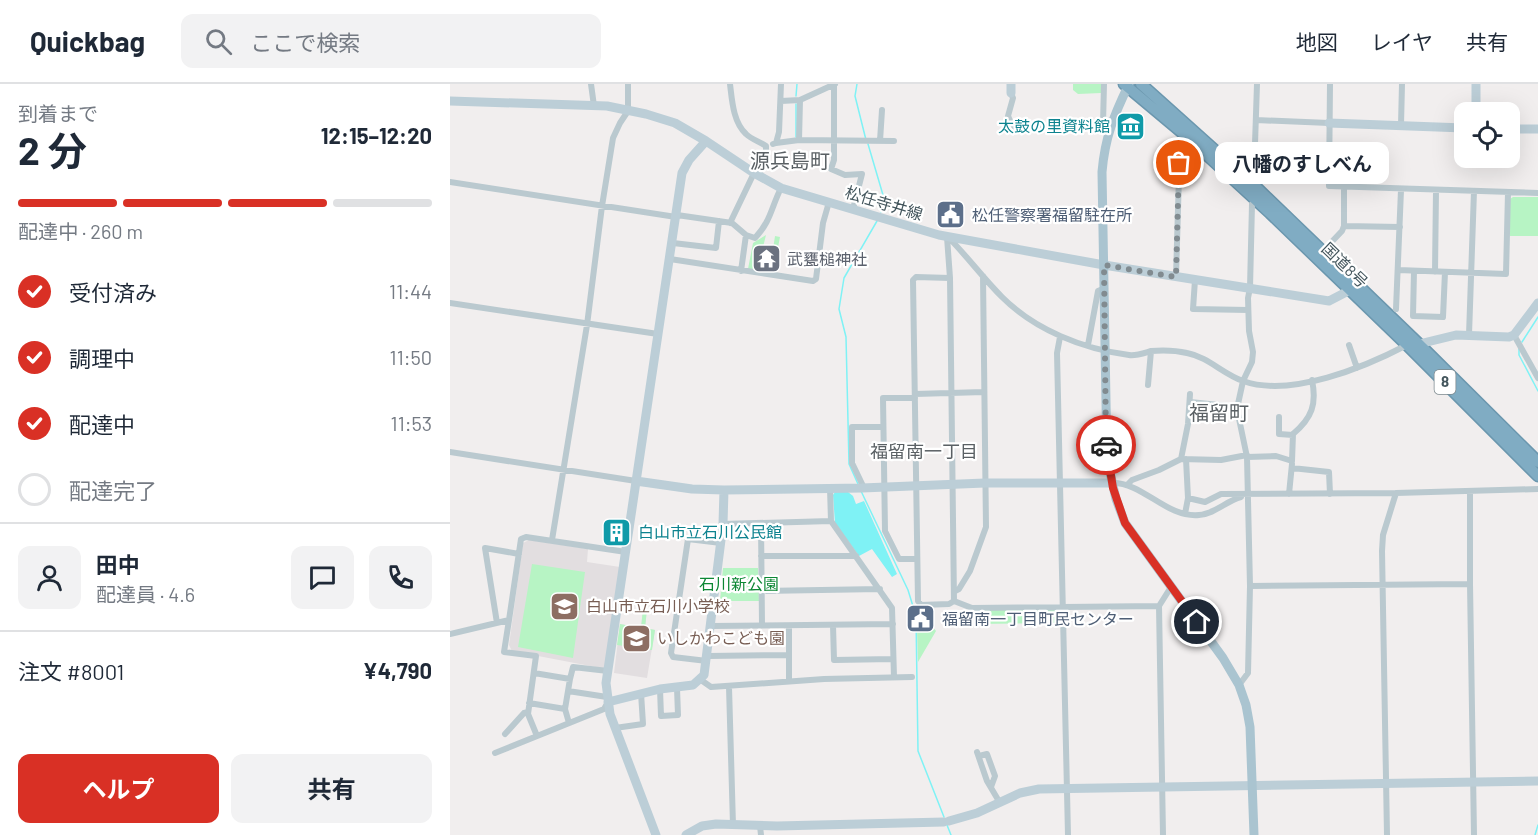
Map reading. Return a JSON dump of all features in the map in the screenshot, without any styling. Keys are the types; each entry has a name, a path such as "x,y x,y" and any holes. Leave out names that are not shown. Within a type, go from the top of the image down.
{"highway":[{"name":"国道8号","path":"1141,84 1255,183 1323,251 1407,345 1538,476"},
{"name":"国道8号","path":"1127,85 1419,344 1538,462"}],"main road":[{"path":"1127,85 1107,129 1102,172 1107,459 1119,509 1125,523 1223,658 1239,686 1246,705 1250,728 1254,835"}],"street":[{"path":"591,84 594,105"},
{"path":"552,540 587,325 613,138 628,111 628,84"},
{"path":"730,84 740,126 746,135 766,146 799,140 894,141"},
{"path":"776,143 781,84"},
{"path":"1104,84 1103,124 1107,129"},
{"path":"1255,183 1257,84"},
{"path":"1330,84 1329,186 1538,193"},
{"path":"1401,125 1402,84"},
{"path":"1476,84 1476,102"},
{"path":"781,100 800,100 835,85 835,141 831,170 844,175 862,174 853,209"},
{"path":"1011,88 1013,98 1008,116 1013,128 1107,129"},
{"path":"799,140 800,100"},
{"name":"松任寺井線","path":"450,101 594,105 646,114 675,123 780,188 947,236 1104,265 1329,301 1354,288"},
{"path":"880,141 882,110"},
{"path":"1256,120 1454,128"},
{"path":"1520,129 1538,129"},
{"path":"1176,277 1180,142 1185,135"},
{"path":"656,835 615,728 608,700 608,672 682,173 689,160 706,141"},
{"path":"1255,144 1258,150 1255,183"},
{"path":"730,223 764,161 766,146"},
{"path":"450,182 730,223 746,235 755,238 768,225 773,203 780,188"},
{"path":"1323,251 1344,226 1344,187"},
{"path":"1396,309 1401,189"},
{"path":"1435,272 1436,191"},
{"path":"1469,335 1474,191"},
{"path":"1398,270 1506,274 1508,193"},
{"path":"670,259 813,281 816,279 823,223 829,202"},
{"path":"1239,686 1248,673 1251,586 1247,456 1238,407 1243,381 1252,362 1253,352 1248,310 1252,204"},
{"path":"673,243 716,248 719,221"},
{"path":"1344,226 1400,227"},
{"path":"741,271 746,235"},
{"path":"947,236 1004,299 1060,337 1131,356 1169,349 1192,354 1243,381 1260,386 1277,386 1335,376 1381,359 1407,345 1443,337 1469,335 1516,338"},
{"path":"947,236 950,278 954,484 954,601"},
{"path":"1414,272 1413,316 1443,317 1445,272"},
{"path":"955,591 959,589 970,571 986,527 983,276"},
{"path":"950,278 916,278 913,280 918,601 921,605 949,604 954,601"},
{"path":"1195,280 1194,309 1248,310"},
{"path":"1088,345 1098,291 1105,288"},
{"path":"450,303 658,334"},
{"path":"1516,338 1538,303"},
{"path":"1060,337 1057,353 1068,835"},
{"path":"1516,338 1538,378"},
{"path":"1349,345 1357,368"},
{"path":"1148,385 1151,351"},
{"path":"1289,494 1293,435 1301,427 1315,404 1312,380"},
{"path":"917,559 899,559 885,531 883,398 984,392"},
{"path":"1185,514 1188,498 1184,459 1190,394"},
{"path":"1190,402 1238,407"},
{"path":"1279,417 1279,435 1293,435"},
{"path":"862,488 852,464 852,427 883,427"},
{"path":"450,452 692,489 862,488 985,483 1112,483 1127,485 1185,514 1197,516 1212,512 1234,499 1248,495"},
{"path":"1127,485 1132,480 1184,459 1221,460 1247,456 1276,456 1292,464 1329,472 1330,494"},
{"path":"830,488 831,521 892,608 894,677"},
{"path":"1188,498 1205,502 1221,494 1396,494 1538,489"},
{"path":"568,692 608,700 660,689 693,686 701,680 708,658 723,524 724,490"},
{"path":"1470,491 1474,835"},
{"path":"1387,835 1383,535 1396,494"},
{"path":"723,524 831,521"},
{"path":"761,523 762,625"},
{"path":"537,736 528,712 536,657 504,652 521,539 526,537 552,540 626,552"},
{"path":"721,543 688,539 671,653 673,657 789,655"},
{"path":"497,623 485,548 519,554"},
{"path":"761,556 856,556"},
{"path":"1251,586 1470,584"},
{"path":"1163,835 1160,606 1171,587"},
{"path":"761,591 880,589"},
{"path":"954,601 972,608 1160,606"},
{"path":"450,634 509,620"},
{"path":"711,626 893,624"},
{"path":"833,625 834,660 893,659"},
{"path":"789,626 789,681"},
{"path":"569,723 565,709 573,667 608,672"},
{"path":"534,673 570,680"},
{"path":"701,680 711,687 729,687 789,681 912,677"},
{"path":"729,687 733,825"},
{"path":"660,689 661,716 678,715 677,688"},
{"path":"615,728 643,724 641,693"},
{"path":"495,753 604,709 608,700"},
{"path":"529,703 565,709"},
{"path":"505,734 524,713 528,712"},
{"path":"978,754 1000,803"},
{"path":"686,835 702,826 716,824 761,830 947,821 977,813 1020,793 1039,789 1538,781"}],"shaded area":[{"name":"白山市立石川小学校","path":"529,540 588,549 587,562 620,567 606,669 512,651 509,645 523,543"},
{"name":"いしかわこども園","path":"643,609 647,609 645,628 655,630 647,678 614,673 620,624 641,628"}],"green space":[{"path":"1073,84 1101,84 1101,93 1078,94 1073,90"},
{"path":"1538,197 1538,236 1510,236 1510,199"},
{"path":"766,235 758,267 770,269 775,236 780,237 773,273 748,269 753,243"},
{"path":"532,564 585,572 573,658 518,647"},
{"name":"石川新公園","path":"723,568 758,568 759,601 720,601"},
{"path":"643,609 647,609 645,628 655,630 652,650 617,645 620,624 641,628"},
{"path":"1060,609 1060,623 975,624 975,610"},
{"path":"932,626 936,631 918,662 917,628"}],"water":[{"path":"835,492 848,492 853,496 856,504 864,501 897,574 892,577 872,549 859,556 835,523 833,495"}],"waterway":[{"path":"796,96 797,84"},
{"path":"857,84 855,96 866,140"},
{"path":"796,104 796,137"},
{"path":"868,144 883,195 881,212"},
{"path":"858,484 849,464 846,337 839,309 844,278 877,221"},
{"path":"1522,342 1538,317"},
{"path":"1519,349 1519,355 1538,391"},
{"path":"861,491 908,590 916,616 918,751 944,817"},
{"path":"947,825 951,835"},
{"path":"1535,835 1538,825"}],"way so far":[{"path":"1106,445 1104,265 1176,277 1179,163"}],"place":[{"name":"太鼓の里資料館","path":"1131,126"},
{"name":"八幡のすしべん","path":"1179,163"},
{"name":"松任警察署福留駐在所","path":"951,215"},
{"name":"武甕槌神社","path":"766,259"},
{"name":"白山市立石川公民館","path":"617,532"},
{"name":"白山市立石川小学校","path":"565,606"},
{"name":"福留南一丁目町民センター","path":"921,619"},
{"name":"いしかわこども園","path":"636,638"}],"district":[{"name":"源兵島町","path":"790,161"},
{"name":"福留町","path":"1219,413"},
{"name":"福留南一丁目","path":"924,452"}],"route":[{"path":"1106,445 1113,488 1125,523 1197,622"}]}
